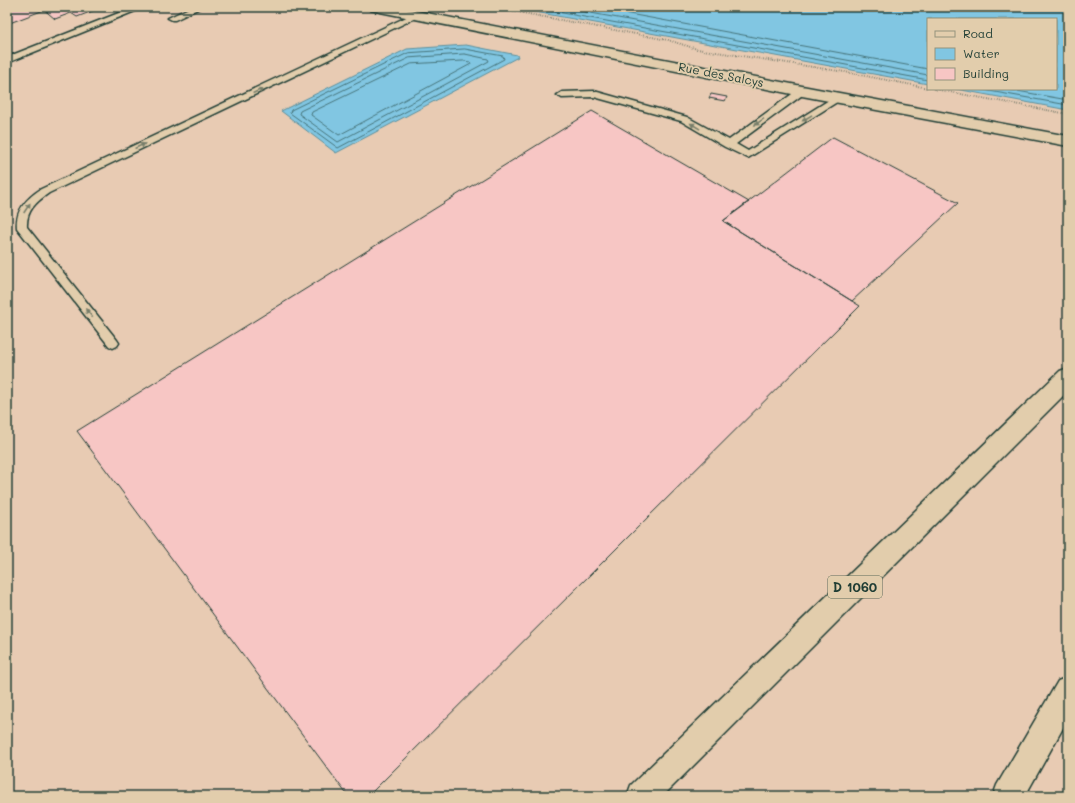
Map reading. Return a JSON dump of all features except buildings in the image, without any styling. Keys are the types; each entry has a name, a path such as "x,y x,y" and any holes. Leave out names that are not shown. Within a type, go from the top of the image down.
{"street":[{"name":"Rue des Salcys","path":"374,7 802,91 1068,141"},
{"name":"D 1060","path":"642,796 1068,377"},
{"path":"1008,796 1068,691"}],"lane":[{"path":"7,60 141,7"},
{"path":"172,18 198,7"},
{"path":"113,343 22,228 21,220 25,209 33,199 45,191 418,15"},
{"path":"728,145 802,91"},
{"path":"562,95 594,94 684,119 748,155 840,97"}],"path":[{"path":"491,7 668,40 697,49 845,72 927,88"},
{"path":"939,90 1068,114"}],"shaded area":[{"path":"7,7 508,7 927,84 927,90 961,90 1068,110 1068,796 7,796"}],"water":[{"path":"508,7 1068,7 1068,110 961,90 1057,90 1057,18 927,18 927,84"},
{"path":"466,45 517,55 518,57 336,153 281,111 407,49"}]}
